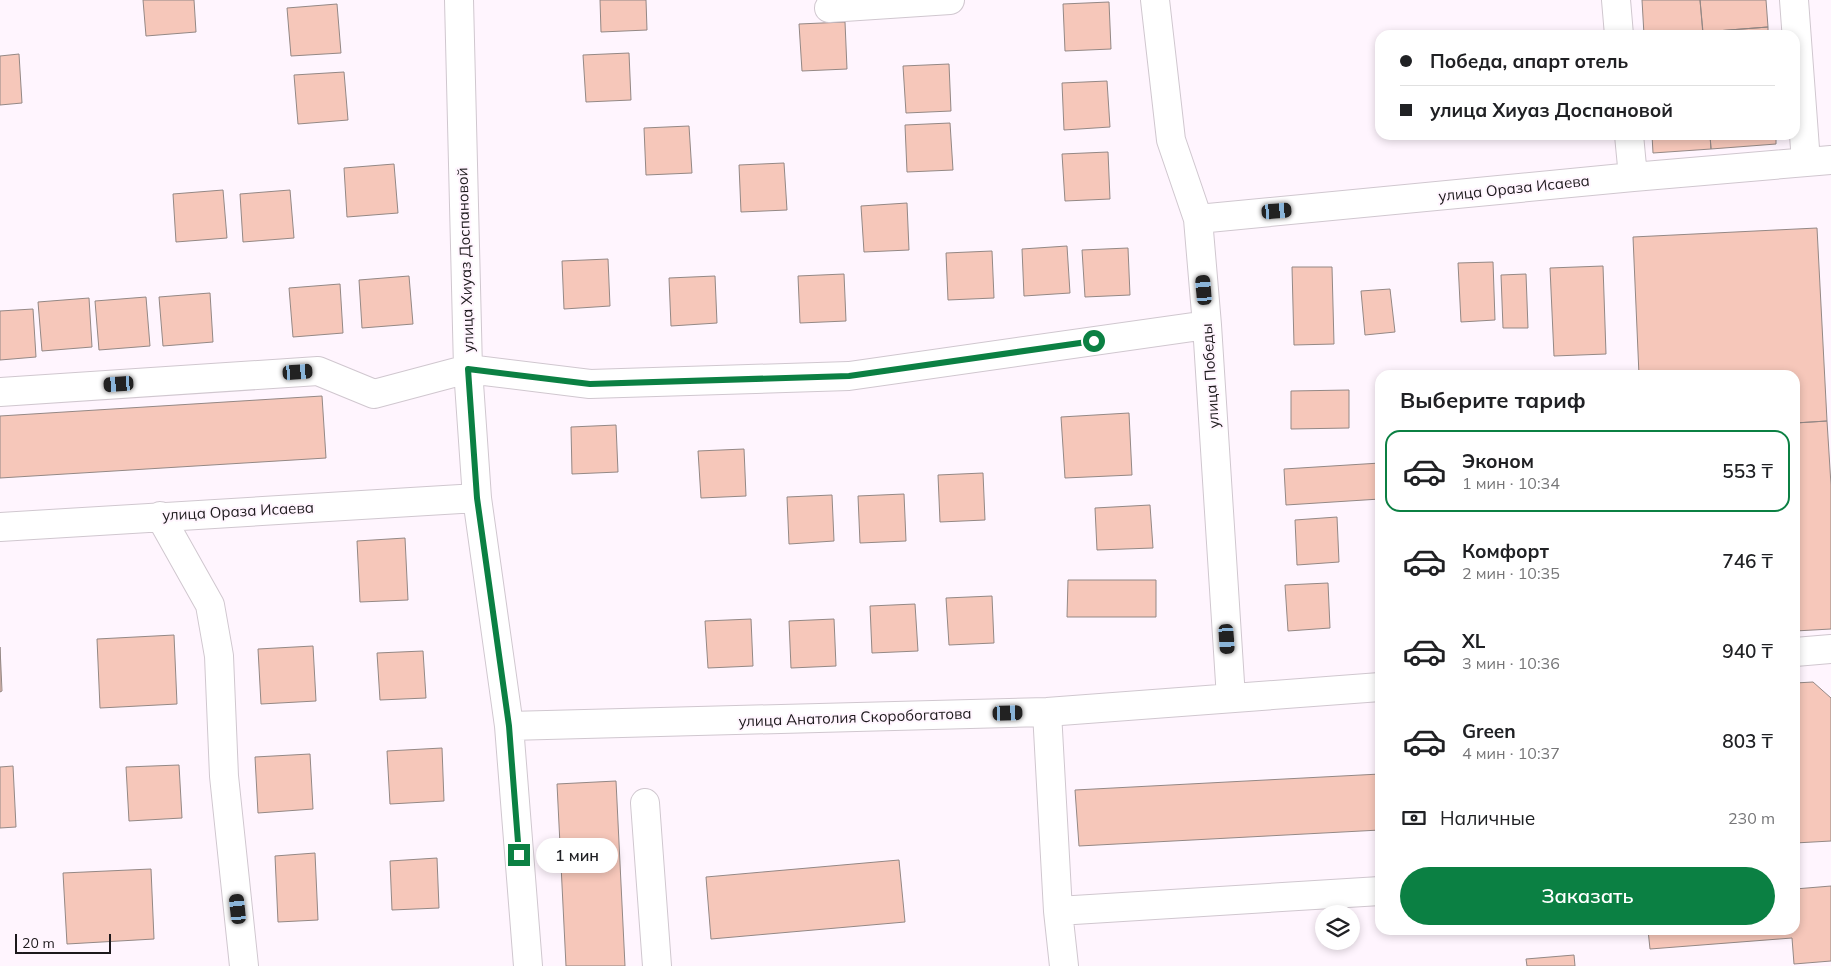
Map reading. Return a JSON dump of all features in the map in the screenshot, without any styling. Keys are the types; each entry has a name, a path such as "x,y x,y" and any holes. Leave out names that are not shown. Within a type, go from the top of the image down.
{"street":[{"name":"улица Хиуаз Доспановой","path":"458,0 468,369 477,498 509,726 528,966"},
{"path":"829,8 950,0"},
{"name":"улица Победы","path":"1155,0 1171,140 1198,219 1207,325 1230,698"},
{"path":"1616,0 1619,30"},
{"path":"1794,0 1799,30"},
{"path":"1800,39 1819,161"},
{"path":"1629,140 1633,177"},
{"name":"улица Ораза Исаева","path":"1198,219 1819,161"},
{"path":"0,392 318,371 374,394 468,369 590,384 849,376 1207,325"},
{"name":"улица Ораза Исаева","path":"0,527 477,498"},
{"path":"160,516 210,605 219,656 224,776 244,966"},
{"path":"1800,651 1831,648"},
{"name":"улица Анатолия Скоробогатова","path":"509,726 1047,712 1375,687"},
{"path":"1047,712 1058,912 1064,966"},
{"path":"645,803 657,966"},
{"path":"1058,912 1375,891"}],"building":[{"path":"143,0 194,0 196,32 146,36"},
{"path":"600,0 646,0 647,30 601,32"},
{"path":"1642,0 1700,0 1703,30 1644,30"},
{"path":"1700,0 1766,0 1768,27 1703,30"},
{"path":"1109,2 1111,49 1065,51 1063,4"},
{"path":"337,4 341,53 291,56 287,8"},
{"path":"845,22 847,69 802,71 799,24"},
{"path":"1768,27 1768,30 1729,30"},
{"path":"629,53 631,100 586,102 583,55"},
{"path":"19,54 22,103 0,105 0,56"},
{"path":"949,64 951,111 906,113 903,66"},
{"path":"344,72 348,120 298,124 294,75"},
{"path":"1107,81 1110,127 1064,130 1062,83"},
{"path":"950,123 953,170 907,172 905,125"},
{"path":"689,126 692,173 646,175 644,128"},
{"path":"1652,140 1710,140 1711,149 1653,153"},
{"path":"1710,140 1776,140 1776,144 1711,149"},
{"path":"1108,152 1110,199 1065,201 1062,154"},
{"path":"784,163 787,210 741,212 739,165"},
{"path":"394,164 398,213 347,217 344,168"},
{"path":"223,190 227,238 176,242 173,194"},
{"path":"290,190 294,238 243,242 240,194"},
{"path":"907,203 909,250 864,252 861,206"},
{"path":"1817,228 1827,421 1800,423 1800,370 1639,370 1633,237"},
{"path":"1067,246 1070,293 1024,296 1022,249"},
{"path":"1128,248 1130,295 1085,297 1082,250"},
{"path":"992,251 994,298 948,300 946,253"},
{"path":"608,259 610,306 564,309 562,261"},
{"path":"1493,262 1495,320 1461,322 1458,263"},
{"path":"1603,266 1606,354 1554,356 1550,268"},
{"path":"1292,267 1332,267 1334,344 1294,345"},
{"path":"844,274 846,321 800,323 798,276"},
{"path":"1526,274 1528,328 1503,328 1501,275"},
{"path":"409,276 413,324 362,328 359,280"},
{"path":"715,276 717,323 671,326 669,278"},
{"path":"340,284 343,333 293,337 289,288"},
{"path":"1390,289 1395,332 1365,335 1361,291"},
{"path":"210,293 213,342 163,346 159,297"},
{"path":"146,297 150,346 99,350 95,301"},
{"path":"89,298 92,347 42,351 38,302"},
{"path":"33,309 36,357 0,360 0,311"},
{"path":"1349,390 1349,428 1291,429 1291,391"},
{"path":"322,396 326,458 0,478 0,416"},
{"path":"1129,413 1132,475 1065,478 1061,417"},
{"path":"1827,421 1831,485 1831,629 1800,631 1800,423"},
{"path":"616,425 618,472 572,474 571,427"},
{"path":"744,449 746,496 701,498 698,451"},
{"path":"1375,463 1375,499 1286,505 1284,469"},
{"path":"983,473 985,520 940,522 938,475"},
{"path":"904,494 906,541 860,543 858,496"},
{"path":"832,495 834,541 789,544 787,497"},
{"path":"1150,505 1153,548 1097,550 1095,508"},
{"path":"1337,517 1339,562 1297,565 1295,520"},
{"path":"405,538 408,600 360,602 357,541"},
{"path":"1068,580 1156,580 1156,617 1067,617"},
{"path":"1328,583 1330,628 1288,631 1285,585"},
{"path":"992,596 994,643 949,645 946,598"},
{"path":"915,604 918,651 872,653 870,606"},
{"path":"751,619 753,666 708,668 705,621"},
{"path":"834,619 836,666 791,668 789,621"},
{"path":"174,635 177,704 100,708 97,639"},
{"path":"313,646 316,701 261,704 258,649"},
{"path":"0,647 2,691 0,692"},
{"path":"423,651 426,698 380,700 377,653"},
{"path":"1813,682 1831,698 1831,841 1800,843 1800,683"},
{"path":"442,748 444,801 390,804 387,751"},
{"path":"310,754 313,809 258,813 255,757"},
{"path":"179,765 182,818 129,821 126,767"},
{"path":"13,766 16,827 0,828 0,767"},
{"path":"1375,774 1375,830 1079,846 1075,790"},
{"path":"616,781 625,966 566,966 557,784"},
{"path":"315,853 318,920 278,922 275,856"},
{"path":"437,858 439,908 392,910 390,861"},
{"path":"899,860 905,922 711,939 706,877"},
{"path":"151,869 154,939 67,944 63,873"},
{"path":"1831,886 1831,961 1794,964 1792,938 1650,949 1649,935 1800,935 1800,889"},
{"path":"1574,955 1575,966 1527,966 1526,959"}],"route":[{"path":"519,855 509,726 477,498 468,369 590,384 849,376 1094,341"}]}
